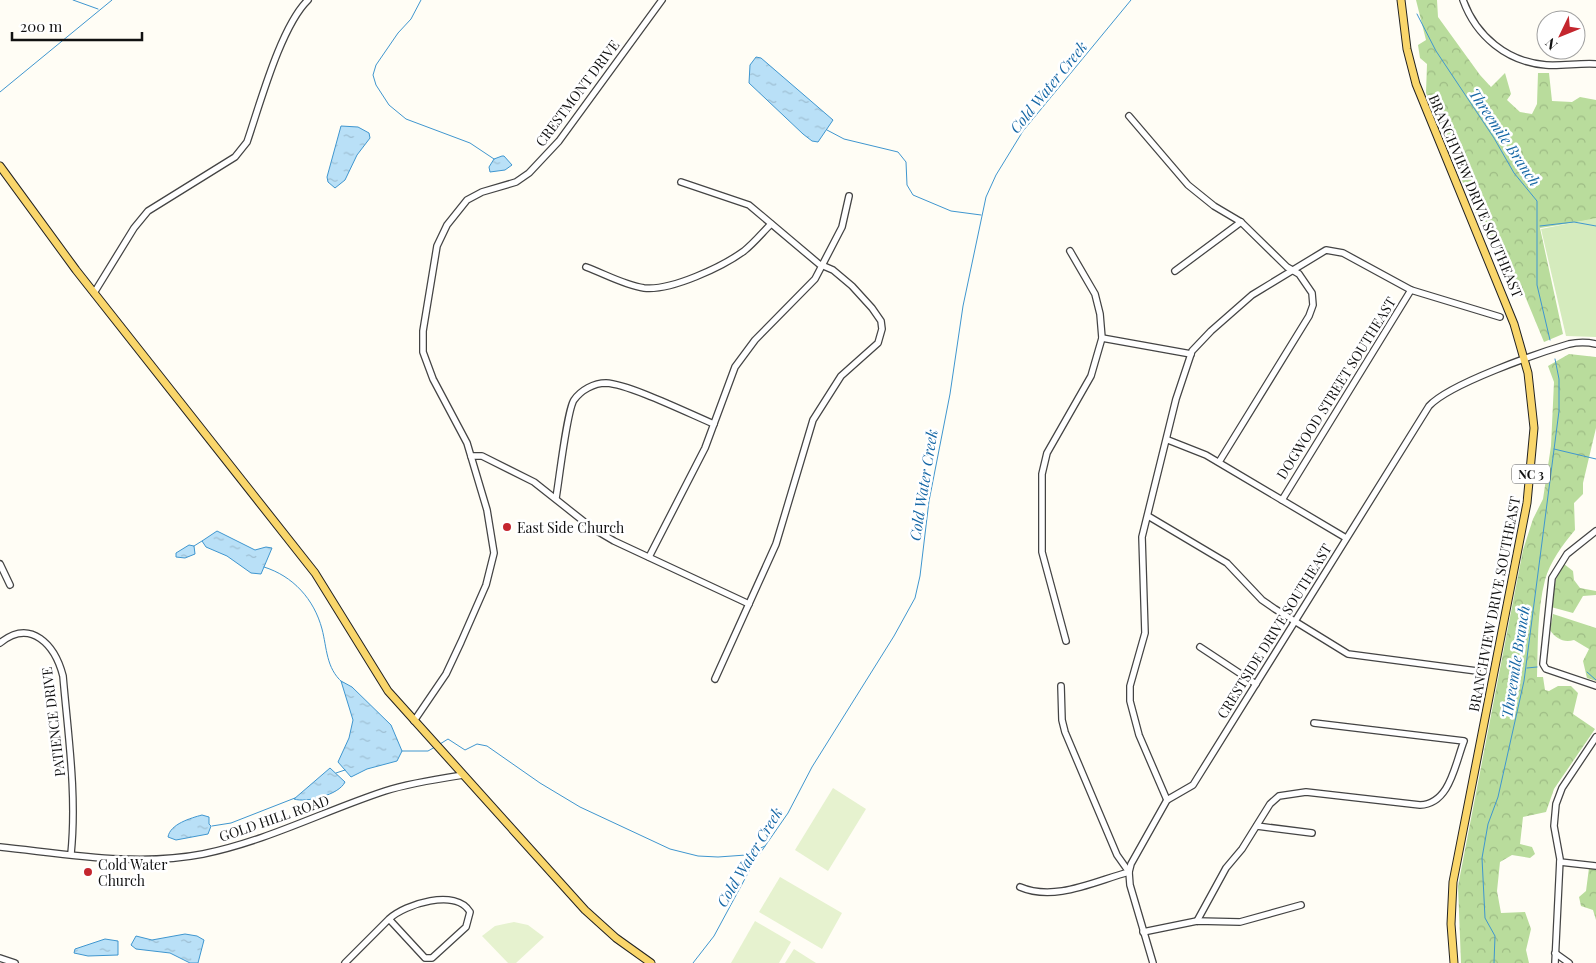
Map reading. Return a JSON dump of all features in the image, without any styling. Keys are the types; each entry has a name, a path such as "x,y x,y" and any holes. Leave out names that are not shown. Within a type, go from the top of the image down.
{"main road":[{"name":"BRANCHVIEW DRIVE SOUTHEAST","path":"1402,0 1407,49 1416,84 1507,303 1525,360 1534,428 1532,466 1527,503 1454,874 1451,924 1454,963"},
{"path":"0,166 94,293 315,573 335,601 378,677 414,721 585,910 616,938 651,963"}],"street":[{"path":"94,293 134,228 148,211 235,157 242,149 247,142 283,41 292,21 308,0"},
{"name":"CRESTMONT DRIVE","path":"414,721 450,666 478,605 493,560 492,531 467,442 428,367 423,352 424,331 440,239 447,225 468,200 482,192 516,182 541,161 571,127 662,0"},
{"path":"1463,0 1482,32 1503,52 1540,64 1596,64"},
{"path":"1129,116 1188,184 1214,206 1241,222 1293,271 1299,274 1310,289 1313,298 1312,311 1219,462"},
{"path":"681,182 749,206 824,266 833,270 872,308 882,325 881,336 875,347 841,376 820,406 809,432 776,544 715,679"},
{"path":"649,557 689,482 714,424 731,376 743,354 809,286 824,266 842,227 849,196"},
{"path":"1174,271 1241,222"},
{"path":"586,267 629,284 643,287 659,288 676,285 742,252 771,224"},
{"path":"1020,887 1029,891 1058,891 1078,888 1128,872 1167,800 1139,735 1130,701 1131,677 1145,633 1145,587 1142,545 1148,516 1168,440 1176,399 1191,354 1204,337 1238,306 1272,282 1293,271 1322,251 1330,249 1343,253 1411,290 1500,317"},
{"path":"1066,641 1042,552 1042,474 1047,453 1091,376 1102,338 1100,314 1095,294 1070,251"},
{"name":"DOGWOOD STREET SOUTHEAST","path":"1282,500 1411,290"},
{"path":"1102,338 1191,354"},
{"name":"CRESTSIDE DRIVE SOUTHEAST","path":"1167,800 1193,785 1415,427 1434,400 1448,391 1570,344 1596,344"},
{"path":"556,498 572,403 584,390 592,386 605,383 622,387 714,424"},
{"path":"1168,440 1189,447 1219,462 1346,538"},
{"path":"471,456 482,456 538,484 602,535 748,604"},
{"path":"1148,516 1227,563 1262,600 1337,648 1355,657 1477,671"},
{"path":"1596,531 1567,554 1552,578 1544,667 1596,686"},
{"path":"0,564 10,585"},
{"name":"PATIENCE DRIVE","path":"0,643 16,634 38,636 49,646 59,661 63,676 73,793 74,820 71,854"},
{"path":"1200,648 1256,684"},
{"path":"1061,686 1062,720 1065,732 1117,855 1128,872 1153,963"},
{"path":"1197,921 1226,868 1242,849 1274,800 1292,792 1306,792 1420,805 1432,803 1445,790 1464,741 1314,723"},
{"path":"1555,963 1560,862 1554,826 1556,804 1562,788 1596,737"},
{"name":"GOLD HILL ROAD","path":"0,847 138,860 180,858 265,838 385,791 410,784 463,775"},
{"path":"1257,826 1312,833"},
{"path":"1560,862 1596,866"},
{"path":"345,963 389,919 403,909 420,903 438,901 460,902 470,912 466,927 432,958 425,958 389,919"},
{"path":"1143,932 1197,921 1240,922 1301,904"},
{"path":"1555,953 1569,963"},
{"path":"0,958 15,963"}],"green space":[{"path":"1416,0 1437,0 1438,17 1480,75 1491,87 1505,73 1511,94 1507,100 1520,112 1532,114 1537,104 1538,73 1549,73 1552,101 1572,102 1580,97 1596,100 1596,219 1540,228 1563,334 1544,342 1525,296 1518,293 1512,287 1501,269 1489,230 1482,229 1426,93 1427,64 1420,58 1418,45 1426,40"},
{"path":"1596,218 1596,337 1566,336 1541,229"},
{"path":"1569,354 1596,357 1596,428 1583,483 1583,494 1574,503 1575,530 1550,567 1542,592 1539,616 1537,677 1543,677 1545,690 1549,691 1558,686 1571,686 1578,693 1573,714 1595,729 1554,789 1546,812 1523,817 1520,844 1532,847 1535,854 1530,858 1512,855 1500,862 1497,891 1501,913 1525,912 1531,929 1526,950 1529,963 1461,963 1458,886 1523,550 1533,519 1543,499 1551,446 1554,382 1548,366"},
{"path":"1564,564 1573,571 1574,580 1580,588 1596,591 1596,595 1583,596 1573,613 1551,607 1556,579"},
{"path":"1553,614 1596,628 1596,681 1587,678 1583,661 1589,649 1574,640 1564,641 1555,636 1550,630"},
{"path":"833,788 866,809 828,871 795,850"},
{"path":"1589,868 1596,869 1596,920 1593,910 1581,906 1579,897 1586,891"},
{"path":"780,877 842,913 822,949 759,912"},
{"path":"755,921 791,942 779,963 731,963"},
{"path":"514,922 528,925 544,937 516,963 508,963 482,936 495,926"},
{"path":"794,949 816,963 785,963"}],"water":[{"path":"756,57 761,58 833,120 818,142 812,141 803,134 749,83 750,65"},
{"path":"341,126 358,127 369,133 370,138 357,155 345,180 335,188 328,182 327,177"},
{"path":"502,156 512,165 505,170 490,172 489,167 494,159"},
{"path":"217,531 255,550 266,547 272,548 261,574 251,573 227,556 206,547 202,541"},
{"path":"189,545 194,546 195,554 185,558 176,557 176,553"},
{"path":"341,681 352,687 391,725 402,751 397,761 367,769 351,777 338,762 349,738 353,720"},
{"path":"330,768 345,782 342,787 314,799 294,799"},
{"path":"202,815 209,817 209,824 211,826 208,834 176,840 168,837 177,825"},
{"path":"185,934 197,936 204,940 198,963 190,963 170,953 136,949 131,945 136,936 152,940"},
{"path":"105,939 118,941 118,955 88,956 74,953 75,949"}],"waterway":[{"path":"73,0 98,9"},
{"path":"0,92 112,0"},
{"path":"421,0 411,19 398,33 376,65 373,75 376,85 389,105 406,119 470,143 494,159"},
{"name":"Cold Water Creek","path":"693,963 714,936 754,862 788,813 812,767 894,636 915,598 920,576 929,501 950,394 963,306 986,197 996,175 1023,131 1131,0"},
{"name":"Threemile Branch","path":"1417,14 1436,51 1494,138 1514,173 1537,201 1537,285 1550,340"},
{"path":"827,130 844,139 898,152 906,162 907,185 913,195 951,211 981,215"},
{"path":"1540,226 1574,222 1596,226"},
{"name":"Threemile Branch","path":"1494,963 1495,936 1485,918 1482,858 1488,824 1498,797 1524,681 1559,411 1559,379 1555,359"},
{"path":"1554,449 1596,459"},
{"path":"194,546 202,541"},
{"path":"264,567 284,576 301,590 308,599 314,608 322,629 330,664 342,682"},
{"path":"1527,668 1537,667"},
{"path":"1587,672 1596,680"},
{"path":"440,744 448,739 465,750 477,744 487,746 540,783 580,807 670,849 698,856 718,857 746,855 765,846"},
{"path":"402,751 428,751 435,747"},
{"path":"336,773 345,770"},
{"path":"212,826 231,823 295,798"}],"place":[{"name":"East Side Church","path":"507,527"},
{"name":"Cold Water Church","path":"88,872"}]}
